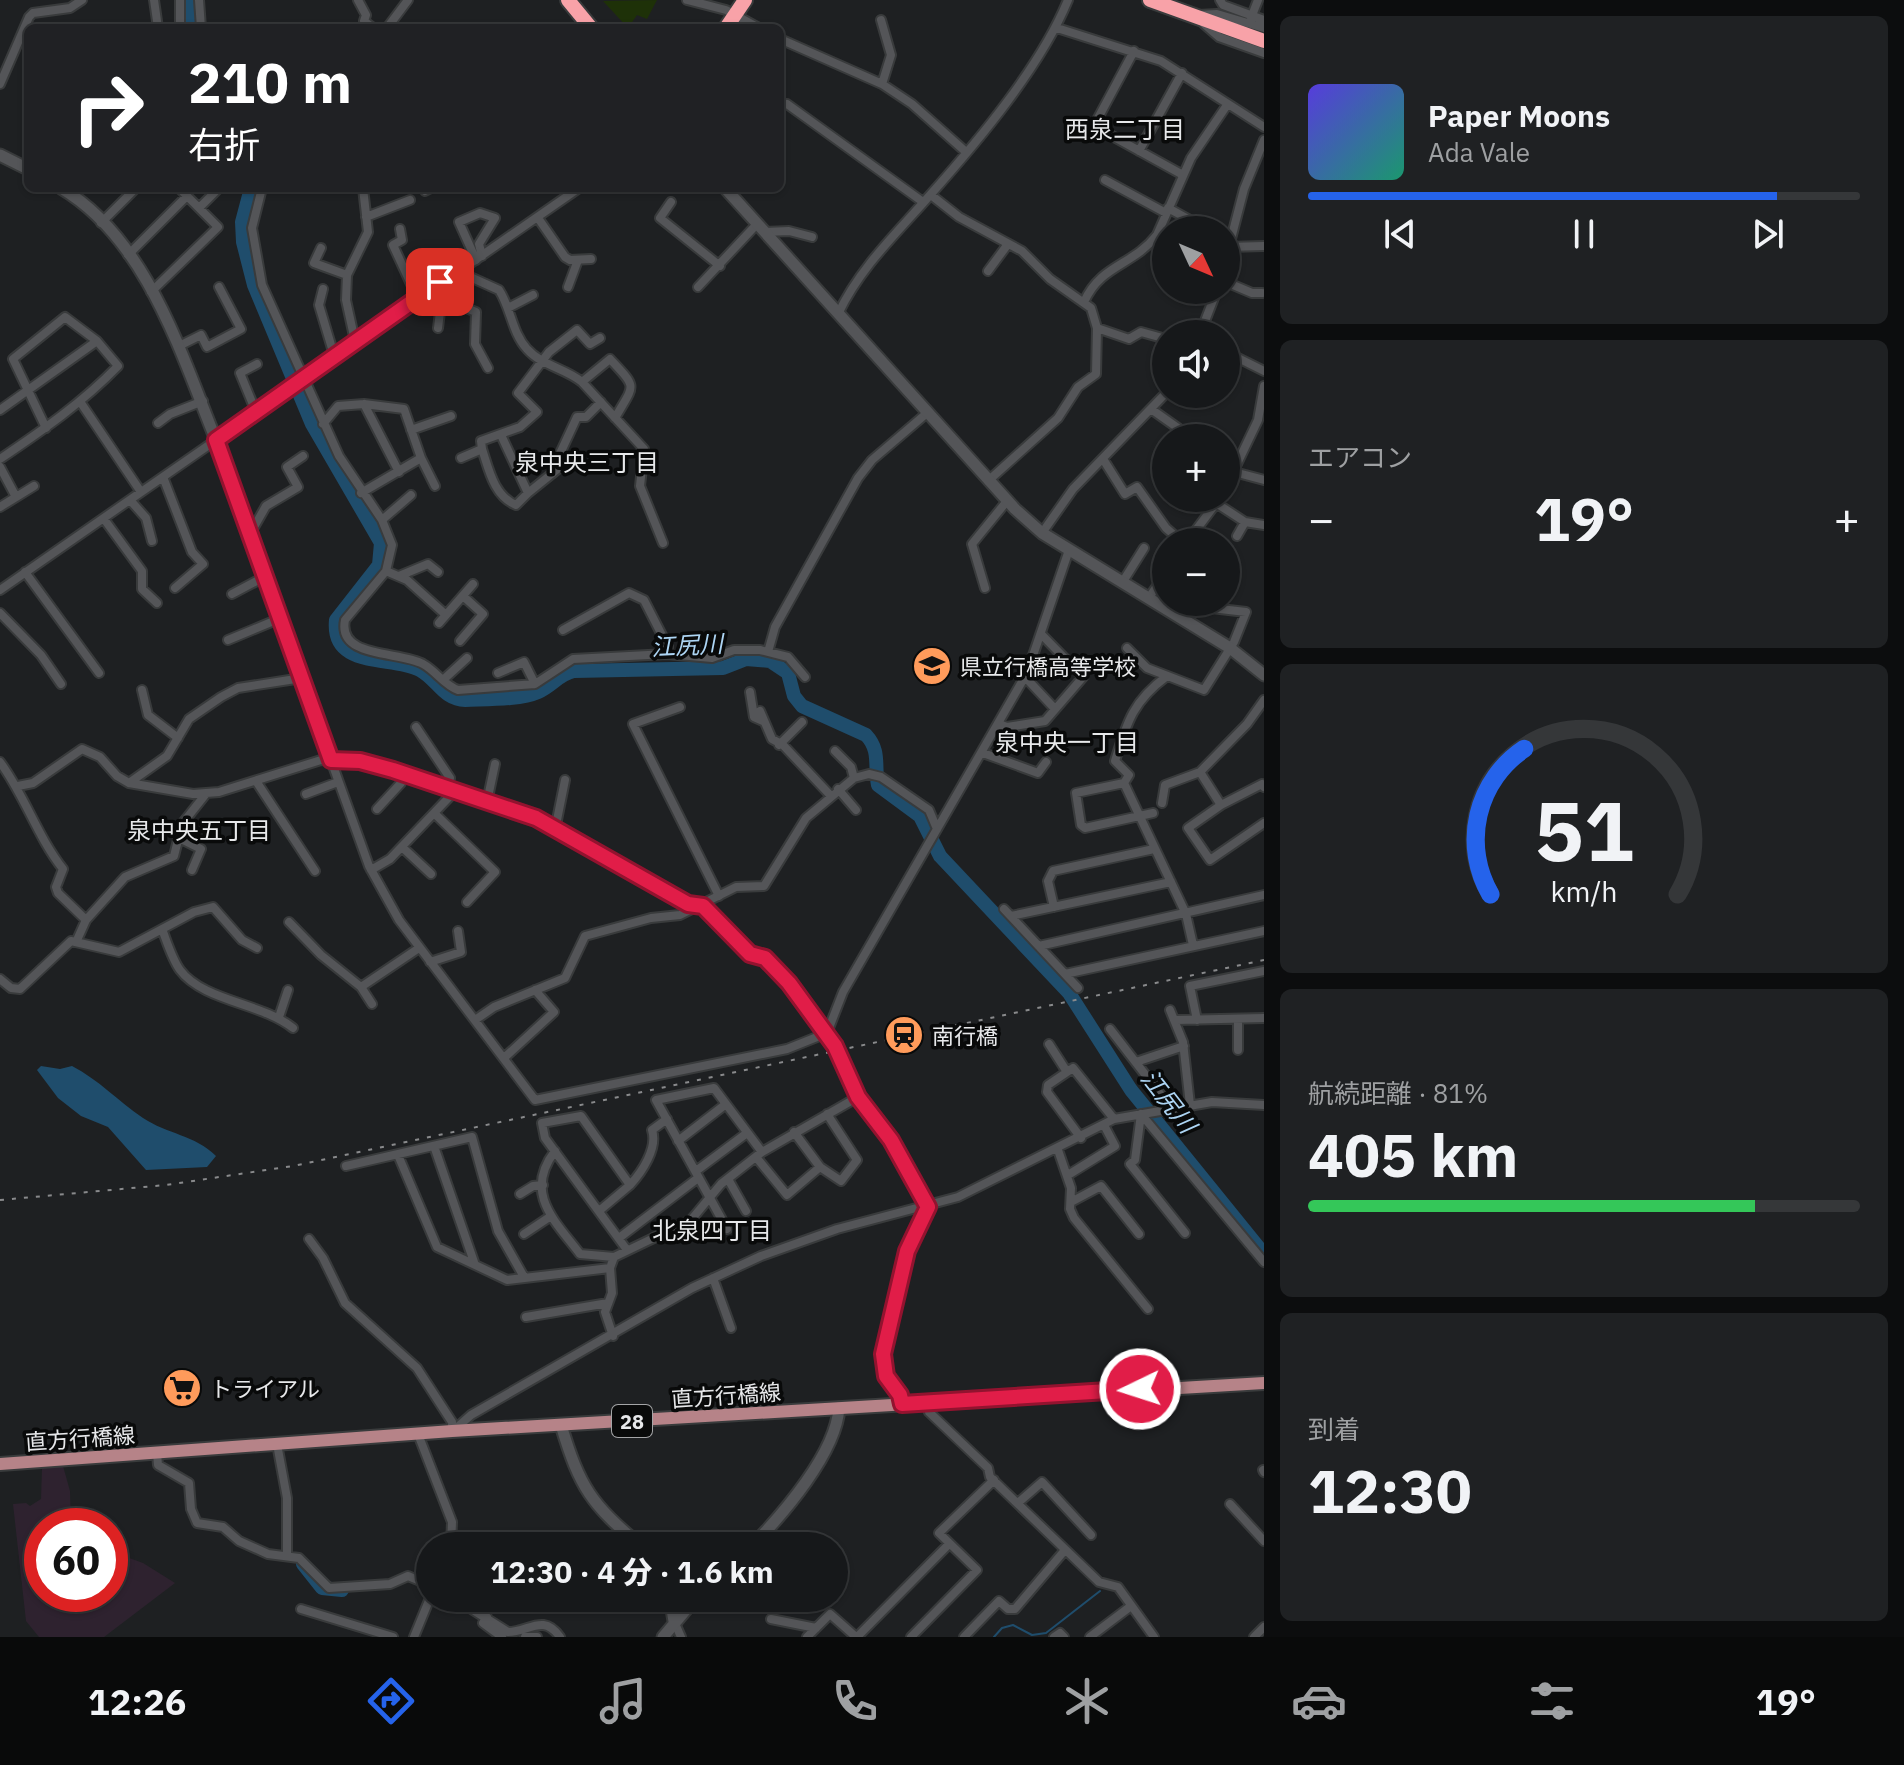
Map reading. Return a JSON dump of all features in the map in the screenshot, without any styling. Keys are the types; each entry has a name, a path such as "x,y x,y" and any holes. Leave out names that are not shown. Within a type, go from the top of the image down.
{"highway":[{"path":"568,0 588,24"},
{"path":"728,24 745,0"},
{"path":"1150,0 1264,41"}],"main road":[{"name":"直方行橋線","path":"0,1464 452,1431 1264,1383"}],"street":[{"path":"26,24 33,13 70,8 82,0"},
{"path":"154,0 157,24"},
{"path":"180,0 180,24"},
{"path":"199,0 201,24"},
{"path":"358,0 366,15 364,21 368,24"},
{"path":"390,24 408,0"},
{"path":"687,0 734,14 752,24"},
{"path":"838,314 861,271 966,152 1057,28 1068,0"},
{"path":"1220,0 1223,5 1264,28"},
{"path":"1250,19 1258,0"},
{"path":"1194,15 1217,14 1264,20"},
{"path":"1194,15 1219,37 1264,53"},
{"path":"881,20 891,55 882,84"},
{"path":"1057,28 1134,51 1182,73 1264,127"},
{"path":"0,84 24,29"},
{"path":"784,41 882,84 912,104 966,152"},
{"path":"1134,51 1097,120 1105,132 1183,175"},
{"path":"1139,151 1182,73"},
{"path":"787,104 923,202"},
{"path":"1165,216 1191,158 1227,105"},
{"path":"1236,216 1264,140"},
{"path":"0,155 24,167"},
{"path":"1105,180 1178,216"},
{"path":"66,192 101,223 128,255 179,346 203,401 371,870 386,899 419,948 535,1100 787,1049 827,1033 843,992 1025,677 1069,550"},
{"path":"101,223 132,192"},
{"path":"151,292 218,227 183,192"},
{"path":"199,208 215,192"},
{"path":"261,192 252,228 255,260 262,285 323,424 361,493 382,520 392,545 386,571 345,620 351,643 360,649 419,661 458,690 535,684 573,659 667,654 712,658 742,649 788,657 805,677"},
{"path":"355,341 346,300 347,275 352,260 367,241 363,192"},
{"path":"0,589 417,297 440,282 465,272 479,258 574,192"},
{"path":"729,192 988,481 1042,533 1122,583 1151,594 1264,675"},
{"path":"931,195 959,217 1022,251 1050,279 1091,308 1097,328 1096,374 1078,387 1058,418 988,481"},
{"path":"128,255 187,196"},
{"path":"366,217 410,200"},
{"path":"671,202 660,218 720,266"},
{"path":"480,213 495,218 479,244 479,258 459,222 480,213"},
{"path":"538,218 565,257 591,259"},
{"path":"698,287 761,228 812,237"},
{"path":"400,229 402,240 393,245 417,297"},
{"path":"1084,302 1100,276 1143,252 1152,241"},
{"path":"988,271 1008,244"},
{"path":"1240,246 1264,246"},
{"path":"321,248 314,263 347,275"},
{"path":"568,287 578,260"},
{"path":"465,272 499,290 524,347 540,362 571,373 582,382 644,449 640,486 663,543"},
{"path":"465,272 461,306 476,312 475,344 488,368"},
{"path":"438,328 442,296 440,282"},
{"path":"1240,286 1263,293"},
{"path":"179,346 201,335 207,347 241,329 219,287"},
{"path":"323,289 319,305 334,355"},
{"path":"508,308 533,295"},
{"path":"0,459 46,428 81,403 118,366 97,341 65,317 13,359 46,428"},
{"path":"1097,328 1129,339 1141,332 1152,335"},
{"path":"600,338 590,344 577,330 540,362 518,393 537,412 520,427 481,441 488,473 508,502 516,505 559,468 557,460 577,417 586,417 601,402"},
{"path":"0,410 97,341"},
{"path":"582,382 610,359 632,382 633,388 615,418"},
{"path":"1240,359 1264,371"},
{"path":"256,412 240,373 257,364"},
{"path":"1240,459 1258,420 1264,386"},
{"path":"158,423 170,414 203,401"},
{"path":"81,403 141,492"},
{"path":"323,424 338,406 364,404 404,409 421,458 435,486"},
{"path":"364,404 399,472"},
{"path":"1042,533 1073,489 1151,409 1172,424"},
{"path":"768,652 775,627 788,601 858,478 872,460 927,413"},
{"path":"411,430 451,416"},
{"path":"501,435 528,493"},
{"path":"461,458 482,449"},
{"path":"250,534 266,506 298,487 287,467 303,456"},
{"path":"361,493 421,458"},
{"path":"1103,459 1125,494 1137,487 1166,528"},
{"path":"0,467 16,497"},
{"path":"1240,474 1264,480"},
{"path":"163,477 192,552 203,564 175,588"},
{"path":"0,507 34,486"},
{"path":"382,520 411,495"},
{"path":"130,500 146,518 152,541"},
{"path":"985,588 972,544 1007,501"},
{"path":"1196,528 1209,512"},
{"path":"1233,512 1245,522 1264,525"},
{"path":"104,519 142,571 142,589 157,603"},
{"path":"1240,531 1245,522"},
{"path":"1122,583 1144,548"},
{"path":"399,576 428,564 438,572"},
{"path":"386,571 399,576 446,615"},
{"path":"25,572 99,673"},
{"path":"232,594 266,576"},
{"path":"439,623 473,584"},
{"path":"563,630 629,593 644,600 668,647 667,654"},
{"path":"460,641 483,614 463,596"},
{"path":"1127,648 1147,668 1204,690 1230,648 1246,612 1240,611"},
{"path":"0,613 41,655 61,684"},
{"path":"228,640 281,618"},
{"path":"999,724 1007,727 1045,721 1083,677 1041,634"},
{"path":"443,680 467,658"},
{"path":"498,673 524,662 535,684"},
{"path":"1153,813 1085,828 1081,825 1076,793 1124,783 1129,775 1115,761 1126,725 1143,694 1167,676"},
{"path":"1025,677 1055,709"},
{"path":"129,783 167,756 189,719 230,692 302,678"},
{"path":"142,690 148,715 178,738"},
{"path":"750,692 754,717 764,721"},
{"path":"1162,803 1165,785 1200,772 1247,724 1264,700"},
{"path":"680,707 633,724 719,896"},
{"path":"760,711 772,739 783,745 831,796"},
{"path":"779,745 802,722"},
{"path":"371,870 402,847 434,813 450,789 450,778 416,727"},
{"path":"18,786 33,783 82,749 100,757 117,776 129,783 205,795 331,760 360,761 536,818 688,904 703,906 750,954 765,958 789,983 827,1033 858,1097 891,1140 928,1207"},
{"path":"835,751 851,767 854,778"},
{"path":"983,753 1038,773 1046,762"},
{"path":"0,762 18,786 47,848 63,869 56,887 58,893 86,920"},
{"path":"487,802 495,764"},
{"path":"1200,772 1221,805"},
{"path":"377,809 401,783 402,773"},
{"path":"475,1020 494,1007 565,978 585,936 651,918 680,915 736,887 766,884 806,818 854,778 869,774 881,777 929,810 937,829"},
{"path":"555,830 565,780"},
{"path":"256,781 315,871"},
{"path":"306,794 338,782"},
{"path":"1124,783 1186,914 1193,945"},
{"path":"1264,787 1262,784 1221,805 1188,828 1210,860 1264,823"},
{"path":"838,789 856,810"},
{"path":"0,979 11,988 20,989 60,947 77,940 86,920 125,877 171,859 182,824 205,795"},
{"path":"434,813 495,872 467,902"},
{"path":"179,838 201,849 192,870"},
{"path":"402,847 431,874"},
{"path":"1054,907 1048,881 1053,871 1154,849"},
{"path":"1078,988 1007,913 1054,907 1171,882"},
{"path":"1039,946 1264,895"},
{"path":"77,940 100,950 119,952 213,907 242,940 257,948"},
{"path":"289,922 321,955 361,987 372,1004"},
{"path":"162,929 178,968 197,985 279,1017 293,1028"},
{"path":"430,962 461,952 458,931"},
{"path":"1065,974 1264,931"},
{"path":"361,987 419,948"},
{"path":"1197,1020 1190,986 1264,971"},
{"path":"279,1017 288,990"},
{"path":"504,1058 554,1012 535,990"},
{"path":"1170,1010 1184,1046 1190,1105"},
{"path":"1176,1020 1264,1018"},
{"path":"1238,1019 1238,1050"},
{"path":"1110,1029 1171,1108"},
{"path":"1049,1044 1067,1072"},
{"path":"1136,1062 1184,1046"},
{"path":"1081,1138 1047,1092 1048,1085 1073,1068 1078,1070 1114,1119"},
{"path":"727,1229 656,1100 714,1088 787,1195 820,1167"},
{"path":"555,1151 543,1175 542,1203 580,1254 614,1257 691,1220 709,1196 759,1154 858,1097"},
{"path":"452,1431 471,1415 713,1278 810,1238 958,1197 1058,1150 1114,1119 1212,1102 1264,1105"},
{"path":"678,1141 726,1104"},
{"path":"794,1132 820,1167 841,1181 857,1160 827,1114"},
{"path":"1141,1114 1135,1160 1130,1164 1185,1233"},
{"path":"1141,1114 1264,1262"},
{"path":"627,1250 545,1138 542,1123 581,1116 630,1185"},
{"path":"599,1211 642,1172 655,1138 652,1130 667,1119"},
{"path":"1068,1175 1115,1146 1104,1125"},
{"path":"619,1238 747,1133"},
{"path":"346,1166 472,1137 498,1231 524,1277"},
{"path":"434,1146 474,1262"},
{"path":"1058,1150 1068,1175 1074,1218 1148,1309"},
{"path":"398,1155 437,1247 507,1280 610,1268"},
{"path":"728,1179 746,1211"},
{"path":"520,1194 533,1186 543,1185"},
{"path":"1071,1202 1101,1186 1139,1234"},
{"path":"902,1404 900,1395 886,1376 883,1354 907,1251 928,1207"},
{"path":"524,1234 551,1216"},
{"path":"309,1239 323,1258 345,1303 417,1368 452,1422 452,1431"},
{"path":"613,1336 605,1312 613,1284 610,1268 614,1257"},
{"path":"713,1278 731,1328"},
{"path":"526,1317 608,1303"},
{"path":"926,1403 929,1412 988,1468 994,1480 1065,1550 1099,1582 1118,1587 1154,1637"},
{"path":"763,1532 808,1476 832,1436 839,1408"},
{"path":"561,1425 574,1467 590,1498 624,1532"},
{"path":"418,1434 452,1522 452,1532"},
{"path":"277,1444 287,1498 287,1553"},
{"path":"157,1453 158,1465 189,1483 191,1509 197,1523 223,1527 239,1541 268,1554 299,1558 329,1588 390,1584 408,1576 416,1579"},
{"path":"911,1637 977,1570 939,1533 994,1480"},
{"path":"1019,1502 1042,1482 1091,1535"},
{"path":"1230,1504 1264,1541"},
{"path":"807,1637 830,1614 856,1637 949,1544"},
{"path":"964,1637 999,1601 1008,1609 1015,1609 1065,1550"},
{"path":"1090,1637 1131,1606"},
{"path":"301,1609 393,1637"},
{"path":"414,1637 424,1612"},
{"path":"478,1612 508,1632 540,1623 552,1627 560,1637"},
{"path":"672,1612 681,1637"},
{"path":"663,1637 683,1612"},
{"path":"487,1617 483,1623 502,1637"},
{"path":"771,1619 816,1628"},
{"path":"1254,1637 1264,1627"},
{"path":"1101,1628 1108,1637"},
{"path":"1054,1637 1060,1633 1064,1637"},
{"path":"525,1637 537,1637"}],"shaded area":[{"path":"63,1466 70,1491 70,1508 24,1508 24,1603 13,1504 26,1503 30,1506 41,1499 42,1468"},
{"path":"128,1558 175,1583 104,1637 39,1637 26,1621 25,1612 128,1612"}],"green space":[{"path":"657,0 647,19 637,15 631,24 624,24 603,1"}],"water":[{"path":"41,1066 60,1069 72,1066 143,1118 199,1143 216,1156 207,1167 146,1170 108,1127 81,1116 58,1098 37,1070"}],"waterway":[{"name":"江尻川","path":"189,0 190,24"},
{"name":"江尻川","path":"250,192 242,222 243,242 254,285 312,424 381,543 379,565 336,620 337,636 343,647 366,658 420,670 446,693 465,700 531,695 574,671 723,668 746,659 770,661 788,673 794,696 802,706 866,735 871,741 878,785 920,816 940,856 1069,993 1131,1090 1264,1254"},
{"path":"303,1564 322,1588 342,1590"},
{"path":"994,1637 1002,1628 1013,1625 1032,1635 1046,1633 1100,1591"}],"railway":[{"path":"0,1200 166,1185 293,1166 1264,960"}],"place":[{"name":"県立行橋高等学校","path":"932,666"},
{"name":"南行橋","path":"904,1035"},
{"name":"トライアル","path":"182,1388"}],"district":[{"name":"西泉二丁目","path":"1125,129"},
{"name":"泉中央三丁目","path":"587,462"},
{"name":"泉中央一丁目","path":"1067,742"},
{"name":"泉中央五丁目","path":"199,830"},
{"name":"北泉四丁目","path":"712,1230"}],"route":[{"path":"440,282 216,440 331,760 360,761 393,770 536,818 688,904 703,906 750,954 765,958 789,983 827,1033 858,1097 891,1140 928,1207 907,1251 892,1326 883,1354 886,1376 900,1395 902,1404 1140,1389"}]}
